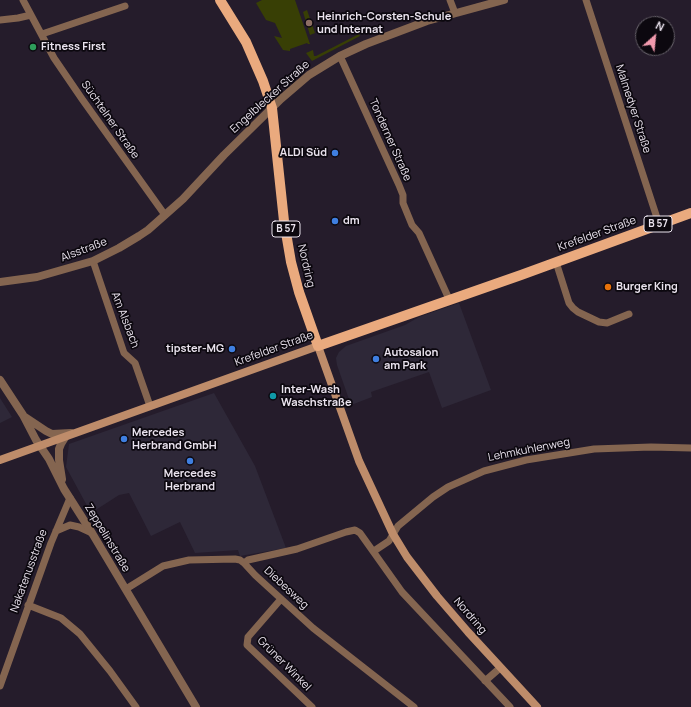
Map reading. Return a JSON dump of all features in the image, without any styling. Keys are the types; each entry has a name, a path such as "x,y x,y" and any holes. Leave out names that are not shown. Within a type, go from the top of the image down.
{"main road":[{"name":"Nordring","path":"220,0 246,42 272,108 284,221 298,292 359,461 393,534 407,557 437,596 536,707"},
{"name":"Krefelder Straße","path":"0,460 691,213"}],"street":[{"name":"Süchtelner Straße","path":"23,0 54,58 165,215"},
{"path":"450,0 455,13"},
{"name":"Engelblecker Straße","path":"165,215 272,108 320,67 366,44 455,13 504,0"},
{"name":"Malmedyer Straße","path":"586,0 659,224"},
{"path":"42,34 125,6"},
{"path":"0,20 31,15"},
{"name":"Tonderner Straße","path":"340,56 399,185 403,203 412,225 419,233 450,299"},
{"name":"Alsstraße","path":"0,282 37,277 93,261 139,236 165,215"},
{"name":"Am Alsbach","path":"93,261 124,353 135,363 150,406"},
{"name":"Krefelder Straße","path":"556,262 569,303 578,312 599,322 607,323 629,314"},
{"name":"Zeppelinstraße","path":"0,380 23,415 49,459 64,490 92,533 196,707"},
{"path":"23,415 52,434 70,435"},
{"path":"64,490 59,460 61,444 70,435"},
{"name":"Lehmkuhlenweg","path":"393,534 398,526 433,497 454,484 484,470 526,460 594,449 651,447 691,448"},
{"name":"Nakatenusstraße","path":"0,686 2,674 70,498"},
{"path":"56,531 70,525 92,533"},
{"path":"126,589 163,566 189,560 235,559 244,563 248,560 297,550 355,530 360,532 402,592 510,707"},
{"path":"374,552 389,541 393,534"},
{"name":"Diebesweg","path":"244,563 313,628 414,707"},
{"name":"Grüner Winkel","path":"281,599 248,637 248,645 312,707"},
{"path":"28,605 61,618 80,634 110,671 136,707"},
{"path":"485,681 500,668"}],"shaded area":[{"path":"459,303 491,390 442,408 429,372 371,392 372,397 351,405 337,365 336,358 339,352 346,346 405,325 419,317"},
{"path":"214,393 255,466 286,548 240,556 238,550 195,553 180,522 151,536 129,493 119,495 91,513 66,467 69,444"},
{"path":"0,398 12,417 0,423"}],"green space":[{"path":"262,0 295,0 310,44 307,43 290,49 290,51 283,50 274,36 282,38 275,23 266,20 256,3"},
{"path":"307,10 315,33 310,35 303,12"},
{"path":"359,34 360,36 312,61 306,53 313,50 314,56 316,56"}],"place":[{"name":"Heinrich-Corsten-Schule und Internat","path":"309,23"},
{"name":"Fitness First","path":"33,47"},
{"name":"ALDI Süd","path":"335,153"},
{"name":"dm","path":"335,221"},
{"name":"Burger King","path":"608,287"},
{"name":"tipster-MG","path":"232,349"},
{"name":"Autosalon am Park","path":"376,359"},
{"name":"Inter-Wash Waschstraße","path":"273,396"},
{"name":"Mercedes Herbrand GmbH","path":"124,439"},
{"name":"Mercedes Herbrand","path":"190,461"}]}
